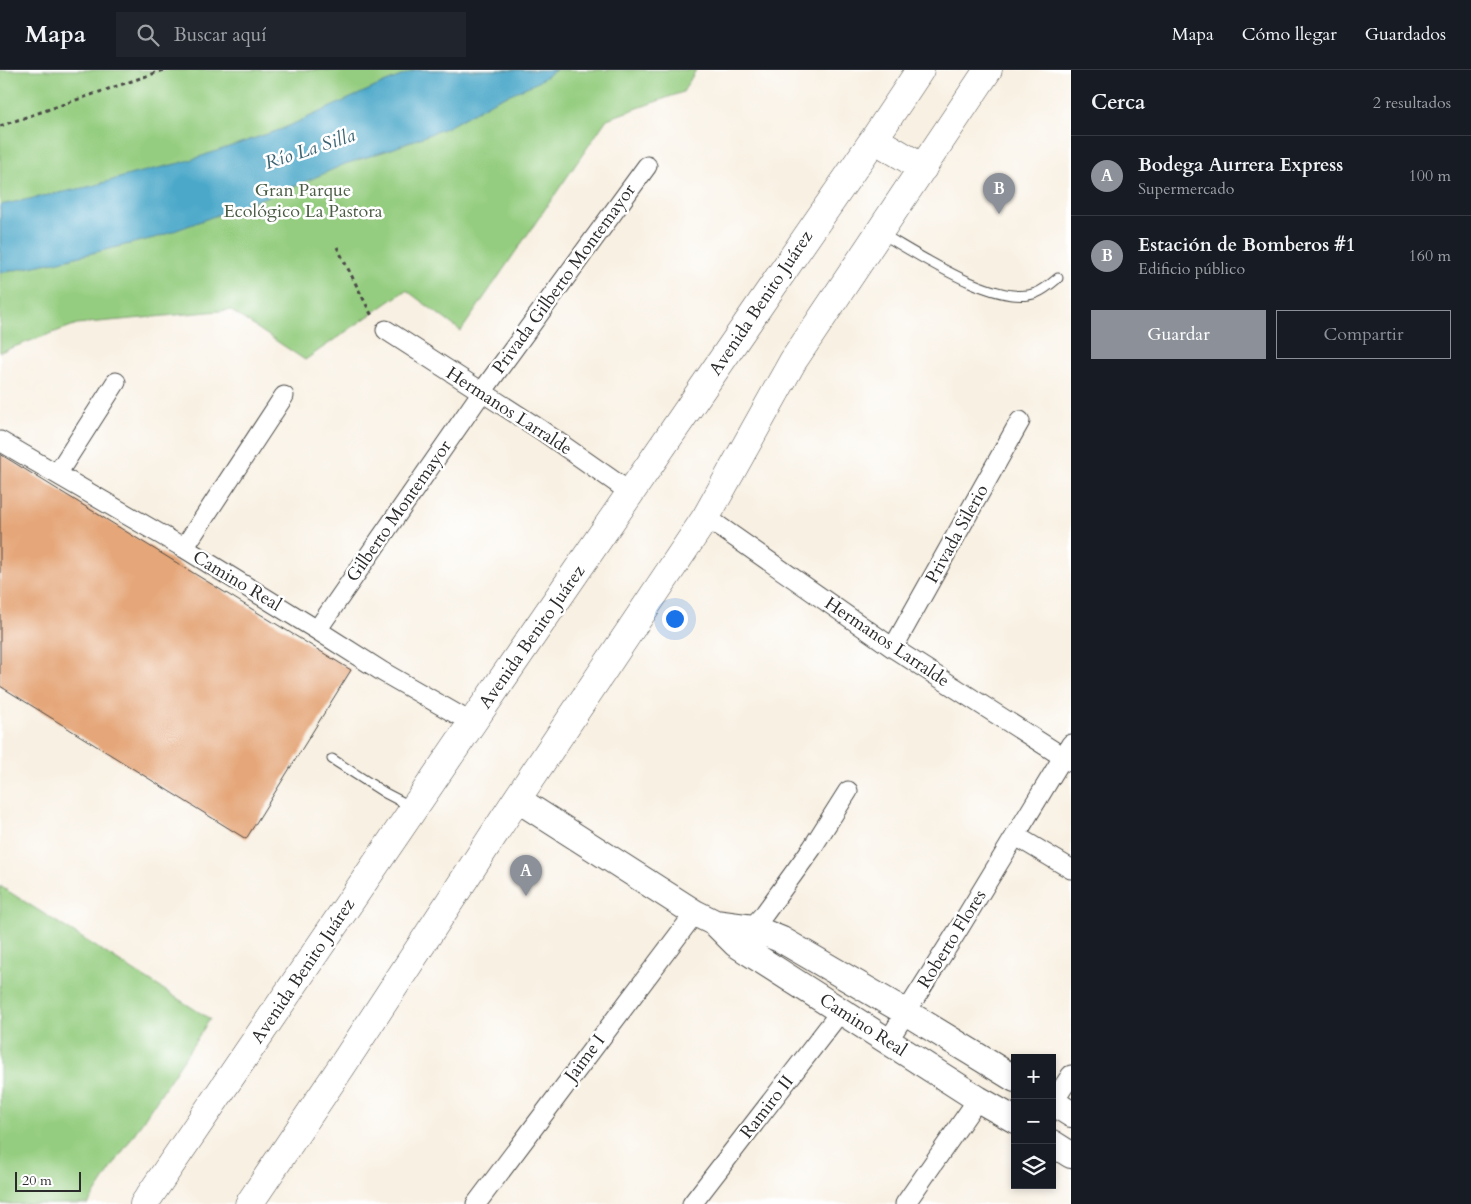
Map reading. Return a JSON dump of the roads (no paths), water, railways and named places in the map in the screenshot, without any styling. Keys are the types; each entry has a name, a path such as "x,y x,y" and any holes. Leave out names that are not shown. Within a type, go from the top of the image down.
{"main road":[{"name":"Avenida Benito Juárez","path":"144,1204 920,70"},
{"path":"249,1204 706,517 793,361 988,70"},
{"path":"874,139 923,168"}],"street":[{"name":"Privada Gilberto Montemayor","path":"482,392 646,166"},
{"name":"Hermanos Larralde","path":"386,330 541,430 631,493"},
{"path":"57,474 116,382"},
{"name":"Gilberto Montemayor","path":"317,630 482,392"},
{"path":"184,548 284,396"},
{"name":"Privada Silerio","path":"893,648 1020,421"},
{"name":"Camino Real","path":"0,441 184,548 383,672 472,724"},
{"name":"Hermanos Larralde","path":"706,517 893,648 1068,754"},
{"name":"Roberto Flores","path":"888,1041 1068,754"},
{"path":"744,936 812,848 848,791"},
{"name":"Camino Real","path":"517,799 705,918 744,936 841,1011 978,1099 1011,1118"},
{"path":"1016,836 1071,869"},
{"name":"Jaime I","path":"476,1204 705,918"},
{"name":"Camino Real","path":"744,936 782,940 1011,1077"},
{"name":"Ramiro II","path":"692,1204 841,1011"},
{"path":"1057,1106 1071,1075"},
{"path":"905,1204 978,1099"},
{"path":"1054,1144 1071,1155"}],"lane":[{"path":"880,232 974,284 994,291 1011,295 1035,294 1058,278"},
{"path":"332,759 385,793 415,808"}],"water":[{"name":"Río La Silla","path":"416,70 556,70 536,83 494,101 448,127 392,149 345,164 298,185 158,237 60,261 0,273 0,205 92,186 184,162 282,129"}],"place":[{"name":"Estación de Bomberos #1","path":"999,214"},
{"name":"Bodega Aurrera Express","path":"526,896"}],"park label":[{"name":"Gran Parque Ecológico La Pastora","path":"303,200"}]}
